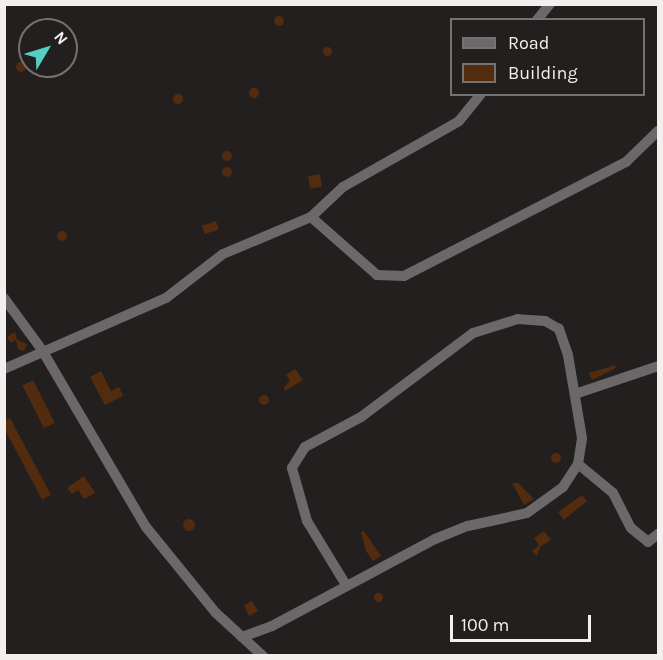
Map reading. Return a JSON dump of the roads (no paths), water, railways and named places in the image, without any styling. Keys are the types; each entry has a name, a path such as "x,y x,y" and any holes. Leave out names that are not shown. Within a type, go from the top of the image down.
{"street":[{"path":"539,18 550,4"},
{"path":"4,369 42,350 166,297 223,254 311,217 343,188 459,121 480,96"},
{"path":"311,217 377,275 404,276 626,162 658,130"},
{"path":"4,298 42,350 146,527 216,613 263,656"},
{"path":"242,636 272,626 346,585 468,526 526,513 562,487 578,464 582,438 575,394 559,329 545,321 518,319 472,333 361,417 305,447 292,468 307,521 346,585"},
{"path":"575,394 658,366"},
{"path":"578,464 613,493 631,528 648,542 658,534"}]}
